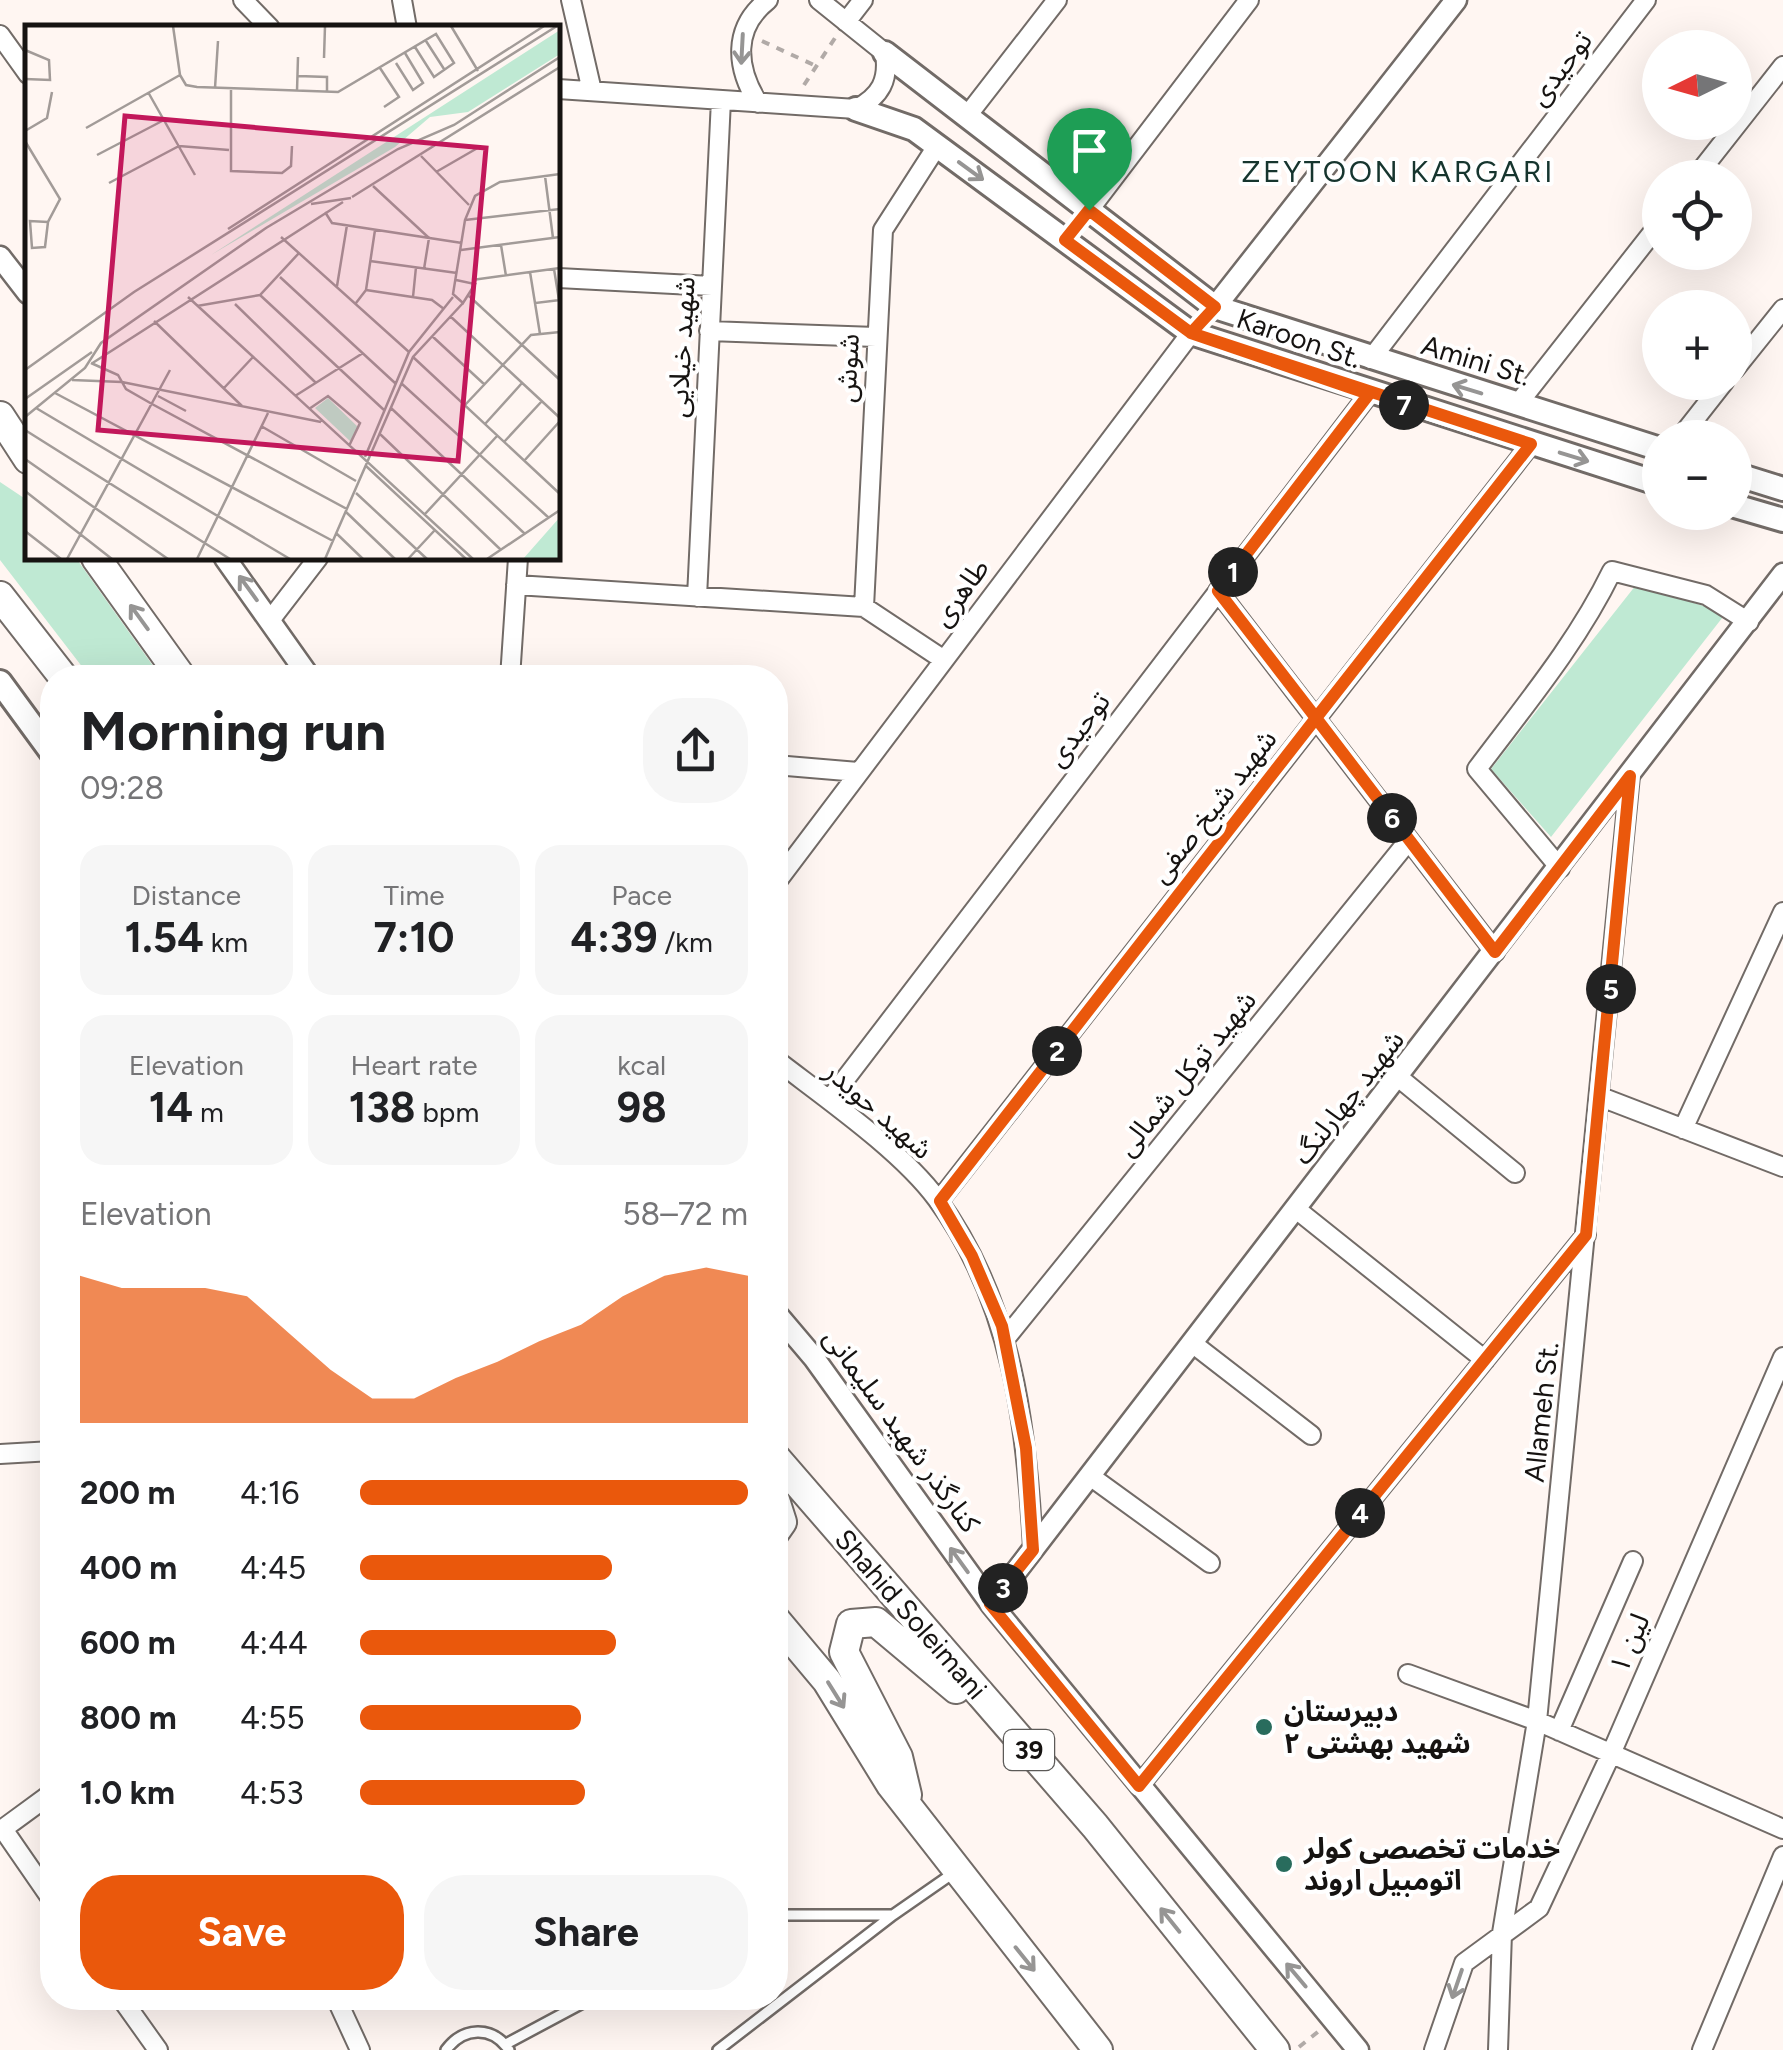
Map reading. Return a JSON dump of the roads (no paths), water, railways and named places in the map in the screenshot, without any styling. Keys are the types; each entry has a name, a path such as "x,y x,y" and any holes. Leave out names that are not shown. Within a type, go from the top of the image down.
{"highway":[{"path":"0,416 25,454"},
{"path":"97,560 173,665"},
{"path":"0,596 54,665"},
{"name":"Shahid Soleimani","path":"788,1472 1050,1774 1275,2050"},
{"path":"910,1809 898,1757 844,1652 851,1624 864,1620 876,1622 931,1666 1050,1774"},
{"path":"788,1634 827,1681 910,1809 956,1871 1098,2050"}],"main road":[{"name":"Amini St.","path":"885,53 1215,307 1642,443"},
{"name":"Karoon St.","path":"856,109 914,129 1191,333 1369,394 1642,478"},
{"path":"1065,240 1089,210"},
{"path":"1191,333 1215,307"},
{"path":"1752,480 1783,490"},
{"path":"1752,511 1783,520"},
{"path":"0,682 40,737"}],"street":[{"path":"243,0 267,25"},
{"path":"402,0 406,25"},
{"path":"572,0 592,91"},
{"path":"560,89 856,109 872,101 882,87 887,70 885,53 819,0"},
{"path":"846,22 863,0"},
{"path":"966,116 1056,0"},
{"path":"1089,210 1249,0"},
{"path":"1215,307 1456,0"},
{"name":"توحیدی","path":"1370,359 1646,0"},
{"path":"758,103 746,84 739,59 743,33 759,3"},
{"path":"0,35 25,70"},
{"path":"1710,160 1783,66"},
{"name":"شهید خیلایی","path":"696,596 721,100"},
{"name":"شوش","path":"864,608 884,230 937,146"},
{"path":"1517,405 1642,246"},
{"path":"0,257 25,288"},
{"path":"560,278 712,286"},
{"path":"1752,348 1783,309"},
{"path":"710,331 876,336"},
{"name":"طاهری","path":"788,866 1191,333"},
{"name":"توحیدی","path":"830,1098 1369,394"},
{"path":"1694,420 1710,400"},
{"name":"شهید شیخ صفی","path":"940,1201 1531,444"},
{"path":"226,560 301,665"},
{"path":"270,619 316,560"},
{"path":"511,665 518,560"},
{"path":"1560,868 1477,769 1584,623 1612,571 1706,595 1749,622"},
{"path":"1749,622 1783,574"},
{"path":"516,585 864,608 944,660"},
{"path":"1749,622 1783,588"},
{"path":"1218,591 1495,952"},
{"name":"شهید چهارلنگ","path":"990,1604 1749,622"},
{"path":"788,767 858,772"},
{"name":"Allameh St.","path":"1498,2050 1502,1933 1537,1721 1630,776"},
{"name":"شهید توکل شمالی","path":"1005,1339 1409,840"},
{"path":"1683,1129 1783,912"},
{"name":"شهید حویدر","path":"788,1068 830,1098 940,1201 972,1256 1005,1339 1026,1448 1033,1550"},
{"path":"1398,1077 1515,1173"},
{"path":"1601,1097 1783,1167"},
{"path":"1296,1210 1485,1360"},
{"path":"1139,1786 1586,1235"},
{"name":"کنارگذر شهید سلیمانی","path":"788,1327 990,1604 1358,2050"},
{"path":"1192,1343 1311,1435"},
{"name":"لین ۱","path":"1502,1933 1539,1908 1611,1754 1783,1357"},
{"path":"0,1454 40,1452"},
{"path":"1090,1476 1210,1563"},
{"path":"1559,1731 1633,1562"},
{"path":"1408,1674 1537,1721 1783,1830"},
{"path":"40,1802 1,1830 40,1884"},
{"path":"1702,2050 1783,1856"},
{"path":"1434,2050 1464,1963 1502,1933"},
{"path":"130,2010 158,2050"},
{"path":"342,2010 360,2050"}],"lane":[{"path":"788,1996 956,1871"},
{"path":"788,1915 893,1916"},
{"path":"446,2050 466,2032 481,2031 508,2047 571,2010"},
{"path":"718,2050 770,2010"}],"place":[{"name":"دبیرستان شهید بهشتی ۲","path":"1264,1727"},
{"name":"خدمات تخصصی کولر اتومبیل اروند","path":"1284,1864"}],"district":[{"name":"ZEYTOON KARGARI","path":"1398,172"}]}
